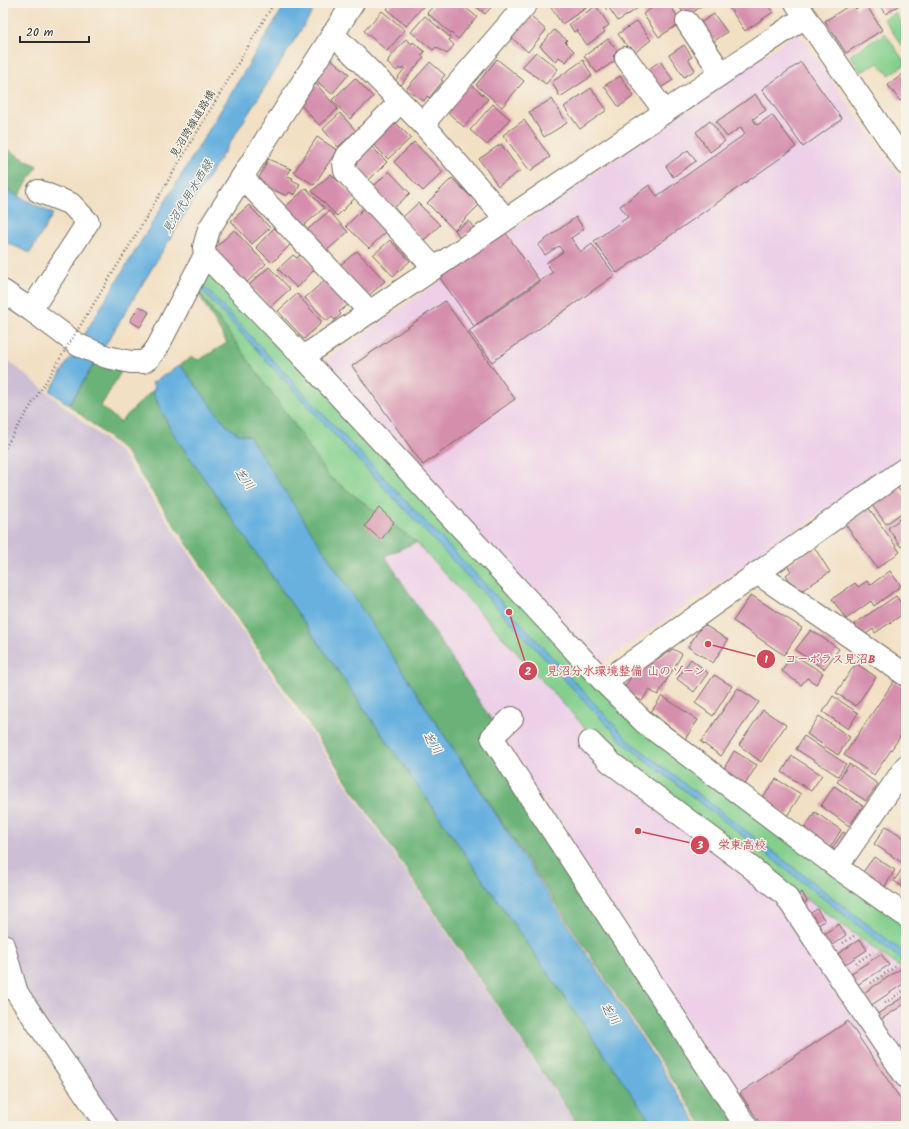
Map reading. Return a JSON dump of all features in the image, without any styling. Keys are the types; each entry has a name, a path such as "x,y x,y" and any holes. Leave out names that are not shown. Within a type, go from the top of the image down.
{"street":[{"path":"3,291 78,345 107,356 131,362 143,362 149,358 157,348 205,255 204,247 209,229 353,3"},
{"path":"423,124 528,3"},
{"path":"303,357 722,73 800,10 906,164"},
{"path":"687,22 722,73"},
{"path":"333,34 423,124 506,219"},
{"path":"626,58 665,112"},
{"path":"400,102 347,156 344,163 345,172 434,268"},
{"path":"242,177 370,312"},
{"path":"31,310 88,222 71,204 38,191"},
{"path":"205,255 303,357 604,682 651,727 837,867 906,916"},
{"path":"604,682 906,468"},
{"path":"757,573 906,675"},
{"path":"512,718 492,737 746,1126"},
{"path":"590,742 610,762 748,865 785,895 906,1077"},
{"path":"837,867 906,766"},
{"path":"3,945 17,993 107,1126"}],"path":[{"name":"見沼跨線道路橋","path":"3,450 125,253 274,3"},
{"path":"852,995 895,967"}],"shaded area":[{"path":"798,32 906,187 906,455 596,667 319,365"},
{"path":"3,356 121,453 578,1126 91,1126 9,994 3,973"},
{"path":"416,542 608,753 819,908 860,929 906,965 906,1126 754,1126 385,556"}],"green space":[{"path":"895,13 906,28 906,42 902,46 884,19"},
{"path":"885,33 906,64 889,75 878,63 861,72 850,55"},
{"path":"3,147 37,166 19,196 3,188"},
{"path":"205,255 604,682 906,916 906,972 608,753 416,542 328,476 289,417 192,282"},
{"path":"192,282 289,417 328,476 416,542 385,556 496,727 737,1126 703,1126 297,512 249,436 238,434 227,426 180,365 192,357 199,360 227,343"},
{"path":"96,361 122,370 101,406 120,422 152,391 172,432 654,1126 579,1126 124,450 69,405"}],"water":[{"name":"見沼代用水西緑","path":"286,3 318,3 185,214 69,405 50,391"},
{"path":"3,188 53,214 30,253 3,241"},
{"path":"201,283 486,585 628,740 906,954 906,963 625,744 330,430 198,286"},
{"name":"芝川","path":"180,365 227,426 238,434 249,436 699,1126 654,1126 172,432 152,391 155,388 152,383"}],"building":[{"path":"392,3 426,3 406,26 387,9"},
{"path":"436,3 460,3 477,17 458,39 427,13"},
{"path":"472,3 495,3 485,14"},
{"path":"548,3 583,3 586,8 562,24"},
{"path":"602,3 639,3 641,6 618,21 609,8 607,10"},
{"path":"659,3 668,3 682,22 659,37 643,14"},
{"path":"676,3 705,3 687,17"},
{"path":"726,3 766,3 773,12 745,31"},
{"path":"853,3 856,9 865,3 882,30 846,53 825,21"},
{"path":"879,3 902,3 886,14"},
{"path":"596,6 609,25 603,30 605,32 587,45 577,30 574,32 569,24"},
{"path":"382,11 405,30 387,51 364,31"},
{"path":"714,14 727,32 713,42 700,23"},
{"path":"425,16 451,38 449,40 454,45 447,54 436,47 433,50 411,32"},
{"path":"530,16 546,30 528,52 512,38"},
{"path":"637,21 651,40 633,54 618,34"},
{"path":"554,30 567,40 565,42 574,51 566,62 559,57 556,62 540,46"},
{"path":"406,39 412,44 413,42 425,52 421,55 424,57 401,85 395,81 405,68 403,67 401,70 399,68 397,71 387,63"},
{"path":"608,39 618,52 613,56 616,60 597,73 584,56"},
{"path":"684,45 692,57 688,59 695,70 684,77 669,55"},
{"path":"536,52 558,69 546,84 522,67"},
{"path":"331,59 349,74 332,94 314,79"},
{"path":"497,59 524,81 502,107 476,85"},
{"path":"583,60 592,76 560,97 552,82"},
{"path":"660,61 673,80 659,89 646,71"},
{"path":"430,62 445,75 441,80 443,81 429,98 427,96 424,101 406,89"},
{"path":"801,62 842,119 803,147 762,89"},
{"path":"906,72 906,97 900,101 888,85"},
{"path":"620,76 634,96 619,107 604,86"},
{"path":"355,78 373,97 350,119 332,100"},
{"path":"469,83 488,99 464,127 445,110"},
{"path":"316,84 338,109 319,125 297,101"},
{"path":"591,88 607,110 580,129 564,107"},
{"path":"755,94 766,110 753,119 757,125 772,115 796,147 617,273 594,241 628,217 620,206 649,185 657,196 745,134 741,127 727,137 716,122"},
{"path":"552,99 567,123 544,137 529,112"},
{"path":"493,104 510,119 487,145 470,130"},
{"path":"340,113 356,131 338,147 323,129"},
{"path":"393,120 411,138 388,159 371,142"},
{"path":"524,120 550,157 530,171 503,135"},
{"path":"710,121 725,141 710,152 696,132"},
{"path":"317,137 337,150 314,185 294,172"},
{"path":"414,142 443,172 423,191 394,162"},
{"path":"501,144 520,171 498,186 479,159"},
{"path":"371,146 387,162 366,183 350,166"},
{"path":"688,150 696,161 673,177 666,166"},
{"path":"268,159 291,169 287,176 293,178 292,180 300,184 295,195 289,192 287,196 263,185 264,182 258,180"},
{"path":"389,171 410,193 393,209 372,188"},
{"path":"331,174 355,198 337,216 312,191"},
{"path":"452,178 479,205 454,230 427,203"},
{"path":"306,188 324,208 301,228 283,209"},
{"path":"418,203 440,225 424,240 402,218"},
{"path":"249,205 270,228 252,244 231,221"},
{"path":"366,206 389,229 369,248 346,226"},
{"path":"329,211 348,232 325,252 306,231"},
{"path":"576,217 584,229 571,238 581,252 592,244 615,275 492,362 469,331 553,272 546,263 563,252 559,246 545,255 538,245"},
{"path":"469,221 474,229 460,238 455,230"},
{"path":"274,228 291,244 272,263 256,247"},
{"path":"234,230 266,264 244,285 212,251"},
{"path":"505,232 539,280 474,326 440,278"},
{"path":"390,240 410,261 393,276 373,255"},
{"path":"357,251 385,281 367,297 339,266"},
{"path":"301,254 315,269 297,288 278,269 293,255 297,258"},
{"path":"269,267 290,289 270,307 249,285"},
{"path":"327,278 349,304 339,312 341,314 335,320 332,317 327,321 305,298"},
{"path":"297,294 322,322 304,339 278,311"},
{"path":"445,301 515,399 423,465 352,366"},
{"path":"139,306 149,312 140,327 130,321"},
{"path":"897,487 906,499 906,510 886,524 872,505"},
{"path":"868,507 900,552 877,568 845,524"},
{"path":"379,508 394,522 381,540 365,526"},
{"path":"906,515 906,543 901,547 888,528"},
{"path":"814,547 830,572 798,593 786,575 791,571 787,565"},
{"path":"890,571 901,586 874,606 871,601 846,619 832,599 855,583 858,587 867,581 870,585"},
{"path":"751,595 802,628 784,655 733,621"},
{"path":"896,596 906,612 875,633 873,629 863,636 854,624"},
{"path":"703,624 728,640 713,663 688,647"},
{"path":"811,630 839,649 824,669 795,650"},
{"path":"673,649 682,654 658,695 649,690 642,701 623,690 632,675"},
{"path":"792,654 823,673 816,684 807,678 801,685 782,671"},
{"path":"691,659 708,673 694,692 677,679"},
{"path":"856,663 876,677 856,706 836,693"},
{"path":"714,675 732,686 713,716 695,703"},
{"path":"894,681 906,689 906,728 874,775 844,755"},
{"path":"738,688 759,702 721,756 701,742"},
{"path":"662,696 698,720 685,739 651,712"},
{"path":"833,696 858,713 848,729 823,712"},
{"path":"763,710 786,725 761,762 739,745"},
{"path":"819,716 850,737 838,755 807,734"},
{"path":"804,736 846,764 838,776 796,749"},
{"path":"734,751 757,765 744,786 723,770"},
{"path":"792,756 822,775 811,791 782,772"},
{"path":"849,764 878,784 866,801 837,782"},
{"path":"776,779 801,794 787,816 762,798"},
{"path":"834,786 863,806 849,826 821,806"},
{"path":"815,812 841,830 827,852 801,834"},
{"path":"886,826 906,839 906,854 901,862 874,844"},
{"path":"843,832 848,835 837,851 832,848"},
{"path":"874,857 895,870 884,888 863,872"},
{"path":"906,863 906,889 894,881"},
{"path":"802,892 807,901 799,907 793,898"},
{"path":"817,909 825,921 815,927 807,916"},
{"path":"839,924 846,935 828,948 821,936"},
{"path":"860,939 867,950 841,967 833,957"},
{"path":"881,954 889,965 854,987 847,976"},
{"path":"902,968 906,974 906,982 867,1008 859,996"},
{"path":"906,995 906,1003 877,1022 873,1017"},
{"path":"848,1021 906,1107 906,1126 762,1126 740,1093"}],"place":[{"name":"見沼分水環境整備 山のゾーン","path":"509,612"},
{"name":"コーポラス見沼B","path":"708,644"},
{"name":"栄東高校","path":"638,831"}]}
